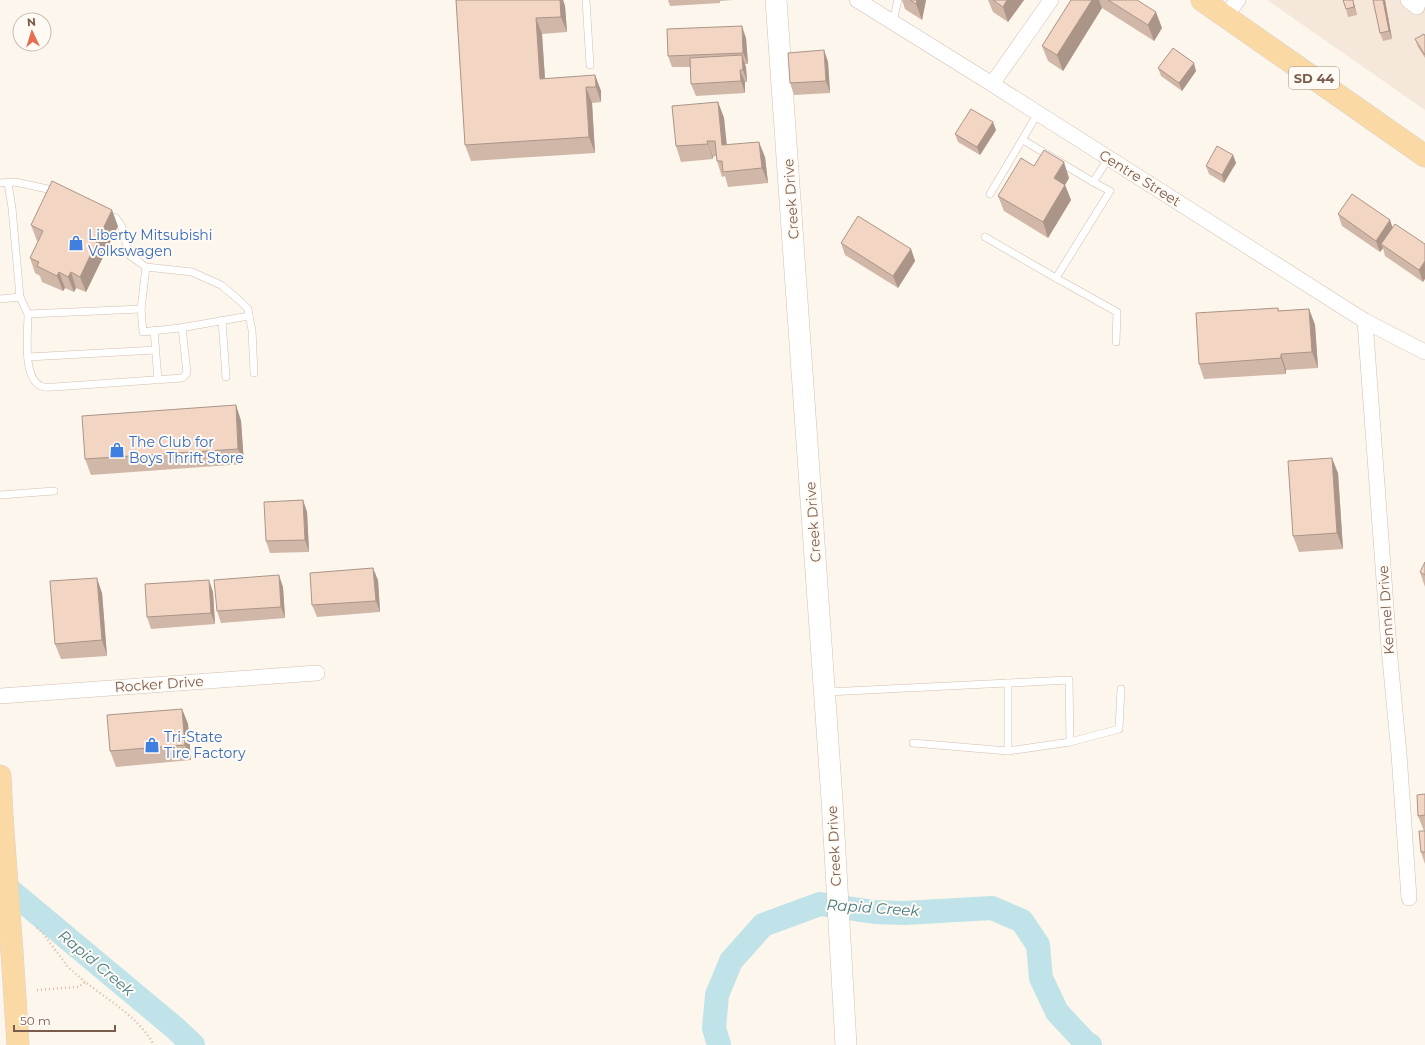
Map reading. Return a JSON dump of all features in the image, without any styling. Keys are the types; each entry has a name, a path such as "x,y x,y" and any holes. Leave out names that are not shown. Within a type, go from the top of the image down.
{"main road":[{"name":"SD 44","path":"1202,0 1231,8 1425,156"},
{"path":"0,776 18,1045"}],"street":[{"name":"Creek Drive","path":"776,0 825,692 846,1045"},
{"name":"Centre Street","path":"857,0 1365,321 1425,352"},
{"path":"992,84 1051,0"},
{"path":"1408,0 1417,7 1419,0"},
{"name":"Kennel Drive","path":"1365,321 1409,898"},
{"name":"Rocker Drive","path":"0,696 317,673"}],"lane":[{"path":"586,0 590,65"},
{"path":"893,22 898,0"},
{"path":"990,194 1038,113"},
{"path":"1023,140 1110,191 1056,278"},
{"path":"1093,182 1109,158"},
{"path":"65,195 58,191 15,182 4,183 12,208 20,298 28,314 28,367 33,379 41,386 54,387 182,378 186,373 182,327"},
{"path":"101,212 116,218 122,227 130,255 146,267 192,272 221,285 248,309 252,330 254,373"},
{"path":"985,237 1117,312 1116,342"},
{"path":"146,267 141,309 142,332 249,316"},
{"path":"0,299 20,298"},
{"path":"28,314 141,309"},
{"path":"222,320 226,377"},
{"path":"154,330 158,380"},
{"path":"28,357 156,350"},
{"path":"0,495 54,490"},
{"path":"825,692 1069,680 1070,742"},
{"path":"1008,683 1008,751"},
{"path":"914,743 1008,751 1070,742 1119,729 1121,689"}],"path":[{"path":"37,928 42,932 68,967 133,1019 149,1036 154,1045"},
{"path":"37,990 78,987 86,982"}],"shaded area":[{"path":"1267,0 1425,0 1425,110"}],"building":[{"path":"456,0 560,0 561,17 536,18 540,79 595,75 596,87 586,87 589,137 465,145"},
{"path":"910,0 917,0 916,4"},
{"path":"993,0 1007,0 1003,7"},
{"path":"1071,0 1092,0 1057,55 1042,46"},
{"path":"1108,0 1137,0 1156,12 1148,25"},
{"path":"1343,0 1353,0 1354,7 1346,9"},
{"path":"1373,0 1383,0 1389,31 1380,33"},
{"path":"742,26 743,53 668,56 667,29"},
{"path":"1424,34 1425,36 1425,55 1415,39"},
{"path":"1173,48 1194,63 1179,83 1158,68"},
{"path":"824,50 826,81 790,83 788,53"},
{"path":"742,55 743,70 740,70 741,81 691,84 690,58"},
{"path":"718,102 722,145 759,142 762,168 723,172 722,161 717,161 715,141 707,141 708,144 676,146 672,106"},
{"path":"971,109 993,122 977,147 955,134"},
{"path":"1217,146 1233,155 1222,175 1206,166"},
{"path":"1044,150 1064,162 1054,178 1065,185 1043,222 998,196 1021,158 1034,166"},
{"name":"Liberty Mitsubishi Volkswagen","path":"52,181 112,210 80,277 71,272 68,277 59,272 57,276 37,266 39,262 30,258 43,231 31,225"},
{"path":"1352,194 1390,220 1376,241 1338,214"},
{"path":"858,216 911,249 893,276 841,243"},
{"path":"1395,224 1425,244 1425,261 1419,270 1381,244"},
{"path":"1278,308 1278,311 1309,309 1312,352 1281,354 1281,358 1199,364 1196,313"},
{"path":"236,405 238,449 85,459 82,416"},
{"path":"1332,458 1337,533 1293,536 1288,461"},
{"path":"303,500 305,540 266,541 264,502"},
{"path":"1425,562 1425,575 1420,572"},
{"path":"373,568 376,601 312,605 310,573"},
{"path":"279,575 281,607 217,611 214,580"},
{"path":"97,578 102,640 55,644 50,581"},
{"path":"209,580 211,613 147,617 145,584"},
{"path":"182,709 185,745 110,751 107,715"},
{"path":"1425,794 1425,815 1418,816 1417,795"},
{"path":"1419,831 1425,831 1425,852 1421,852"}],"waterway":[{"name":"Rapid Creek","path":"0,882 175,1028 193,1045"},
{"name":"Rapid Creek","path":"719,1045 714,1028 717,995 731,961 763,925 820,904 874,912 904,913 992,908 1022,921 1038,945 1041,978 1057,1012 1086,1043 1090,1045"}],"place":[{"name":"Liberty Mitsubishi Volkswagen","path":"76,243"},
{"name":"The Club for Boys Thrift Store","path":"117,450"},
{"name":"Tri-State Tire Factory","path":"152,745"}]}
